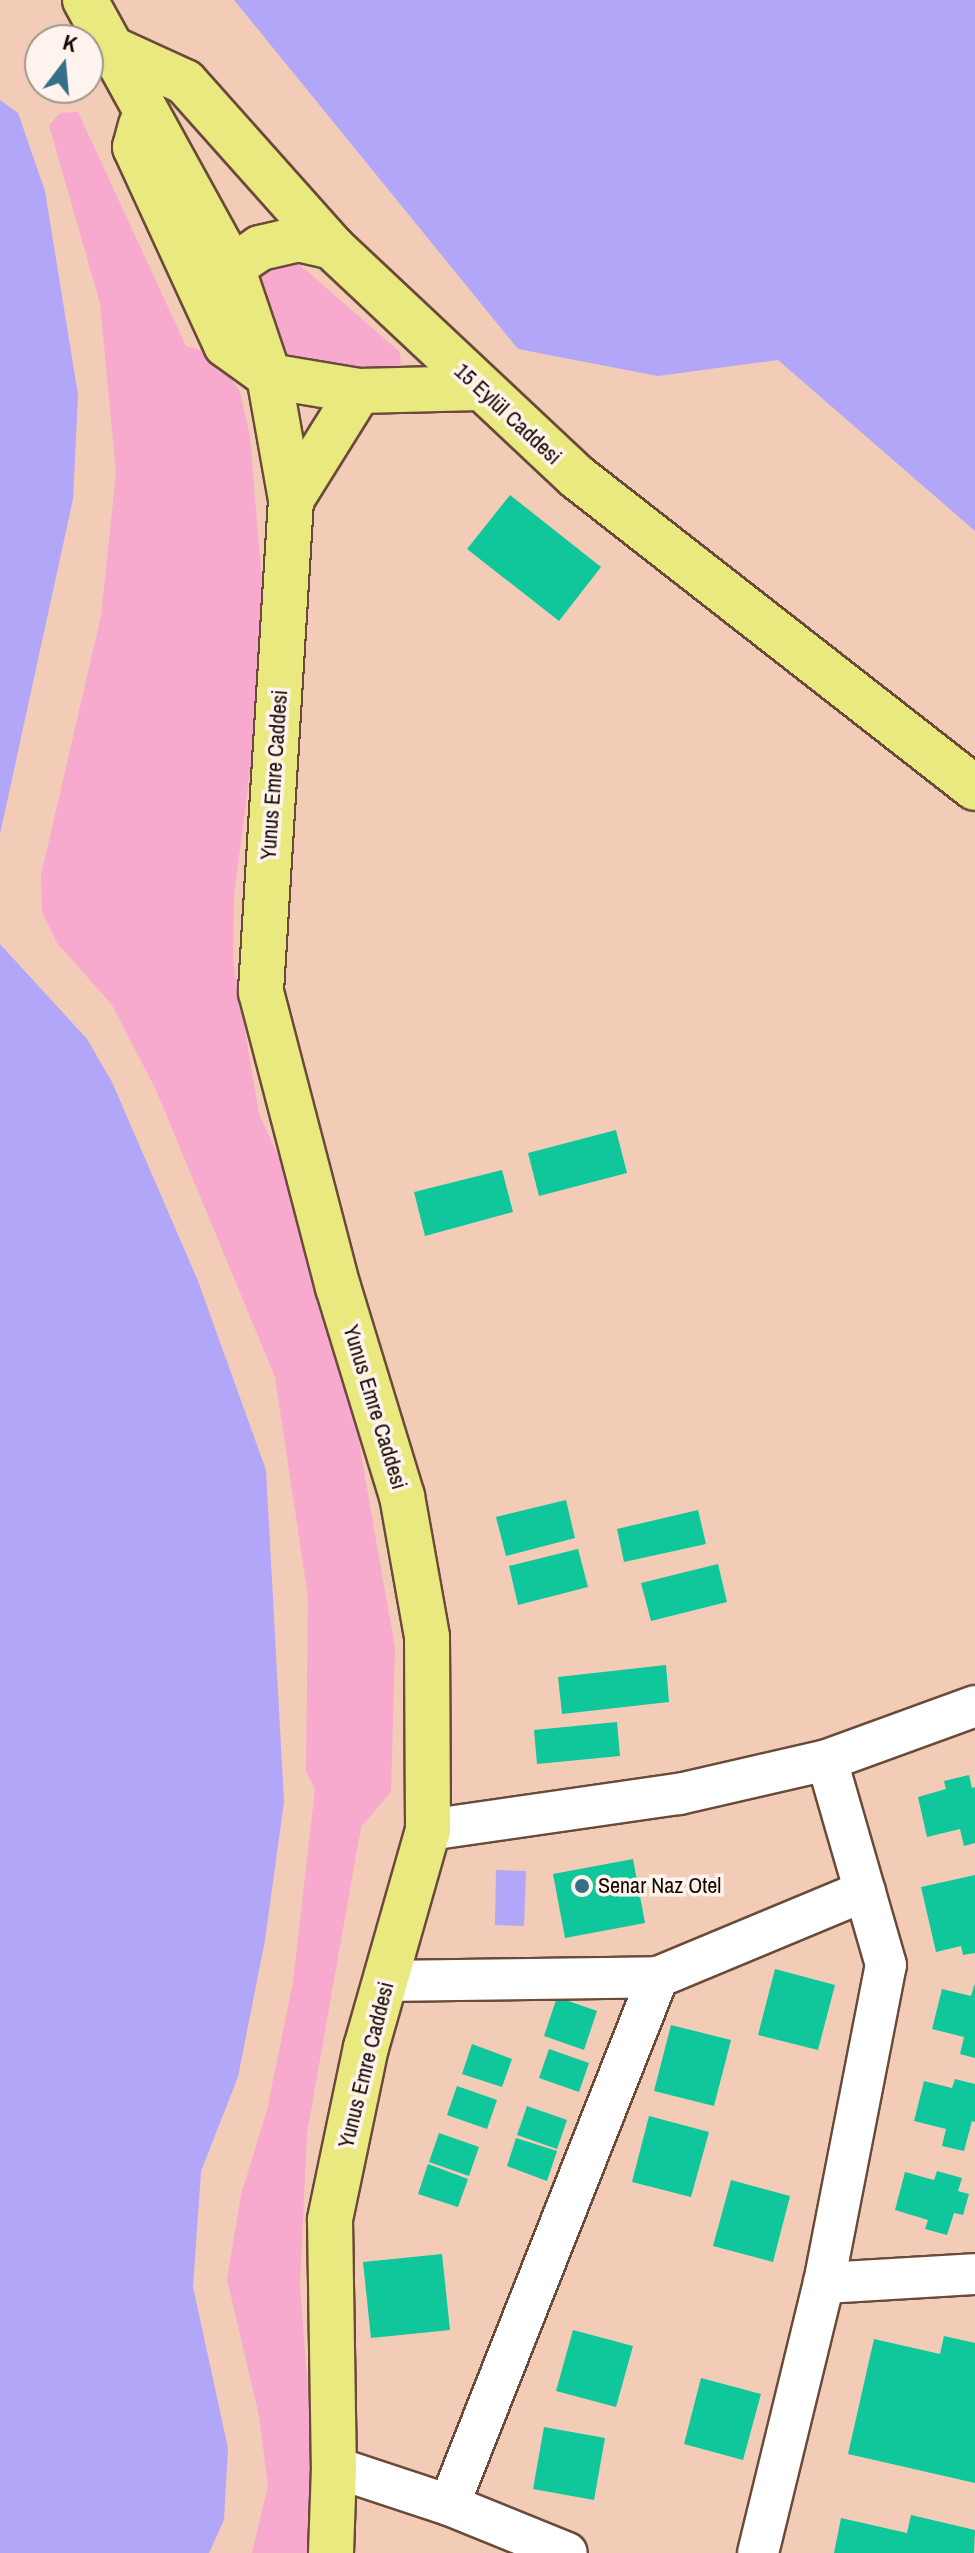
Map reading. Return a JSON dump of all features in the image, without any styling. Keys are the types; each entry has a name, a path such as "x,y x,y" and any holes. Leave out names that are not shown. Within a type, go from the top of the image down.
{"main road":[{"path":"85,0 115,50"},
{"name":"Yunus Emre Caddesi","path":"115,50 232,267 269,376 291,500 261,992 338,1287 402,1496 427,1637 428,1830 366,2047 330,2220 334,2467 331,2553"},
{"name":"15 Eylül Caddesi","path":"115,50 185,82 332,247 577,477 975,788"},
{"path":"146,106 135,147 226,345 269,376 359,391 480,388"},
{"path":"232,267 260,248 298,239 332,247"},
{"path":"291,500 359,391"}],"street":[{"path":"428,1830 679,1794 827,1760 975,1706"},
{"path":"758,2553 824,2283 886,1965 827,1760"},
{"path":"386,1981 658,1977 865,1891"},
{"path":"449,2505 658,1977"},
{"path":"824,2283 975,2274"},
{"path":"334,2467 449,2505 567,2553"}],"shaded area":[{"path":"234,0 975,0 975,531 778,360 658,376 518,349"},
{"path":"0,100 18,113 45,191 78,395 73,499 0,834"},
{"path":"78,112 186,346 204,351 220,362 240,392 250,436 263,595 257,716 234,896 233,959 259,1114 338,1287 361,1454 395,1648 391,1792 361,1827 307,2133 300,2284 315,2490 315,2553 252,2553 268,2486 259,2416 227,2279 241,2195 267,2110 293,1982 315,1789 306,1771 308,1597 275,1377 156,1090 112,1005 57,943 42,912 41,875 101,616 116,473 100,303 49,125 60,113"},
{"path":"292,258 400,352 401,370 335,373 282,360 261,276 273,262"},
{"path":"0,944 87,1039 112,1082 198,1281 266,1470 284,1802 265,1940 238,2077 201,2171 193,2287 228,2448 224,2520 209,2553 0,2553"},
{"path":"496,1870 526,1871 524,1926 495,1925"}],"building":[{"path":"510,495 601,567 559,621 467,549"},
{"path":"616,1130 627,1173 539,1196 528,1153"},
{"path":"502,1170 513,1212 425,1236 414,1192"},
{"path":"566,1500 575,1538 506,1556 496,1517"},
{"path":"698,1510 706,1544 624,1562 617,1529"},
{"path":"578,1549 588,1587 518,1605 509,1566"},
{"path":"718,1564 727,1602 651,1621 641,1583"},
{"path":"666,1665 669,1702 562,1714 558,1677"},
{"path":"617,1722 620,1756 537,1764 534,1730"},
{"path":"969,1775 972,1788 975,1787 975,1843 964,1846 960,1829 927,1837 918,1797 946,1789 944,1781"},
{"path":"633,1859 645,1923 565,1938 553,1874"},
{"path":"975,1875 975,1953 963,1955 961,1946 936,1952 921,1887"},
{"path":"775,1969 835,1985 818,2050 758,2035"},
{"path":"975,1983 975,2058 960,2054 964,2037 932,2029 942,1989 971,1996"},
{"path":"557,1997 597,2011 584,2050 544,2036"},
{"path":"671,2025 731,2040 714,2106 654,2091"},
{"path":"472,2044 512,2059 502,2087 462,2074"},
{"path":"549,2049 589,2063 579,2092 539,2078"},
{"path":"955,2079 975,2084 975,2122 972,2121 964,2151 942,2146 946,2129 914,2121 924,2081 952,2088"},
{"path":"457,2086 497,2100 487,2129 447,2115"},
{"path":"527,2106 567,2120 557,2149 517,2135"},
{"path":"649,2116 709,2132 691,2197 632,2182"},
{"path":"439,2133 479,2147 469,2176 429,2162"},
{"path":"516,2138 557,2151 547,2181 507,2166"},
{"path":"428,2164 468,2179 458,2207 418,2194"},
{"path":"937,2171 962,2178 958,2191 969,2194 963,2215 954,2213 947,2235 925,2229 928,2220 895,2210 905,2172 934,2180"},
{"path":"731,2180 790,2196 773,2262 713,2246"},
{"path":"442,2254 450,2330 371,2338 363,2262"},
{"path":"573,2330 633,2346 616,2407 556,2391"},
{"path":"944,2336 975,2343 975,2483 848,2454 874,2339 940,2354"},
{"path":"701,2378 761,2394 743,2460 684,2444"},
{"path":"544,2427 605,2438 594,2500 533,2489"},
{"path":"911,2515 975,2530 974,2553 834,2553 841,2518 907,2533"}],"place":[{"name":"Senar Naz Otel","path":"582,1886"}]}
